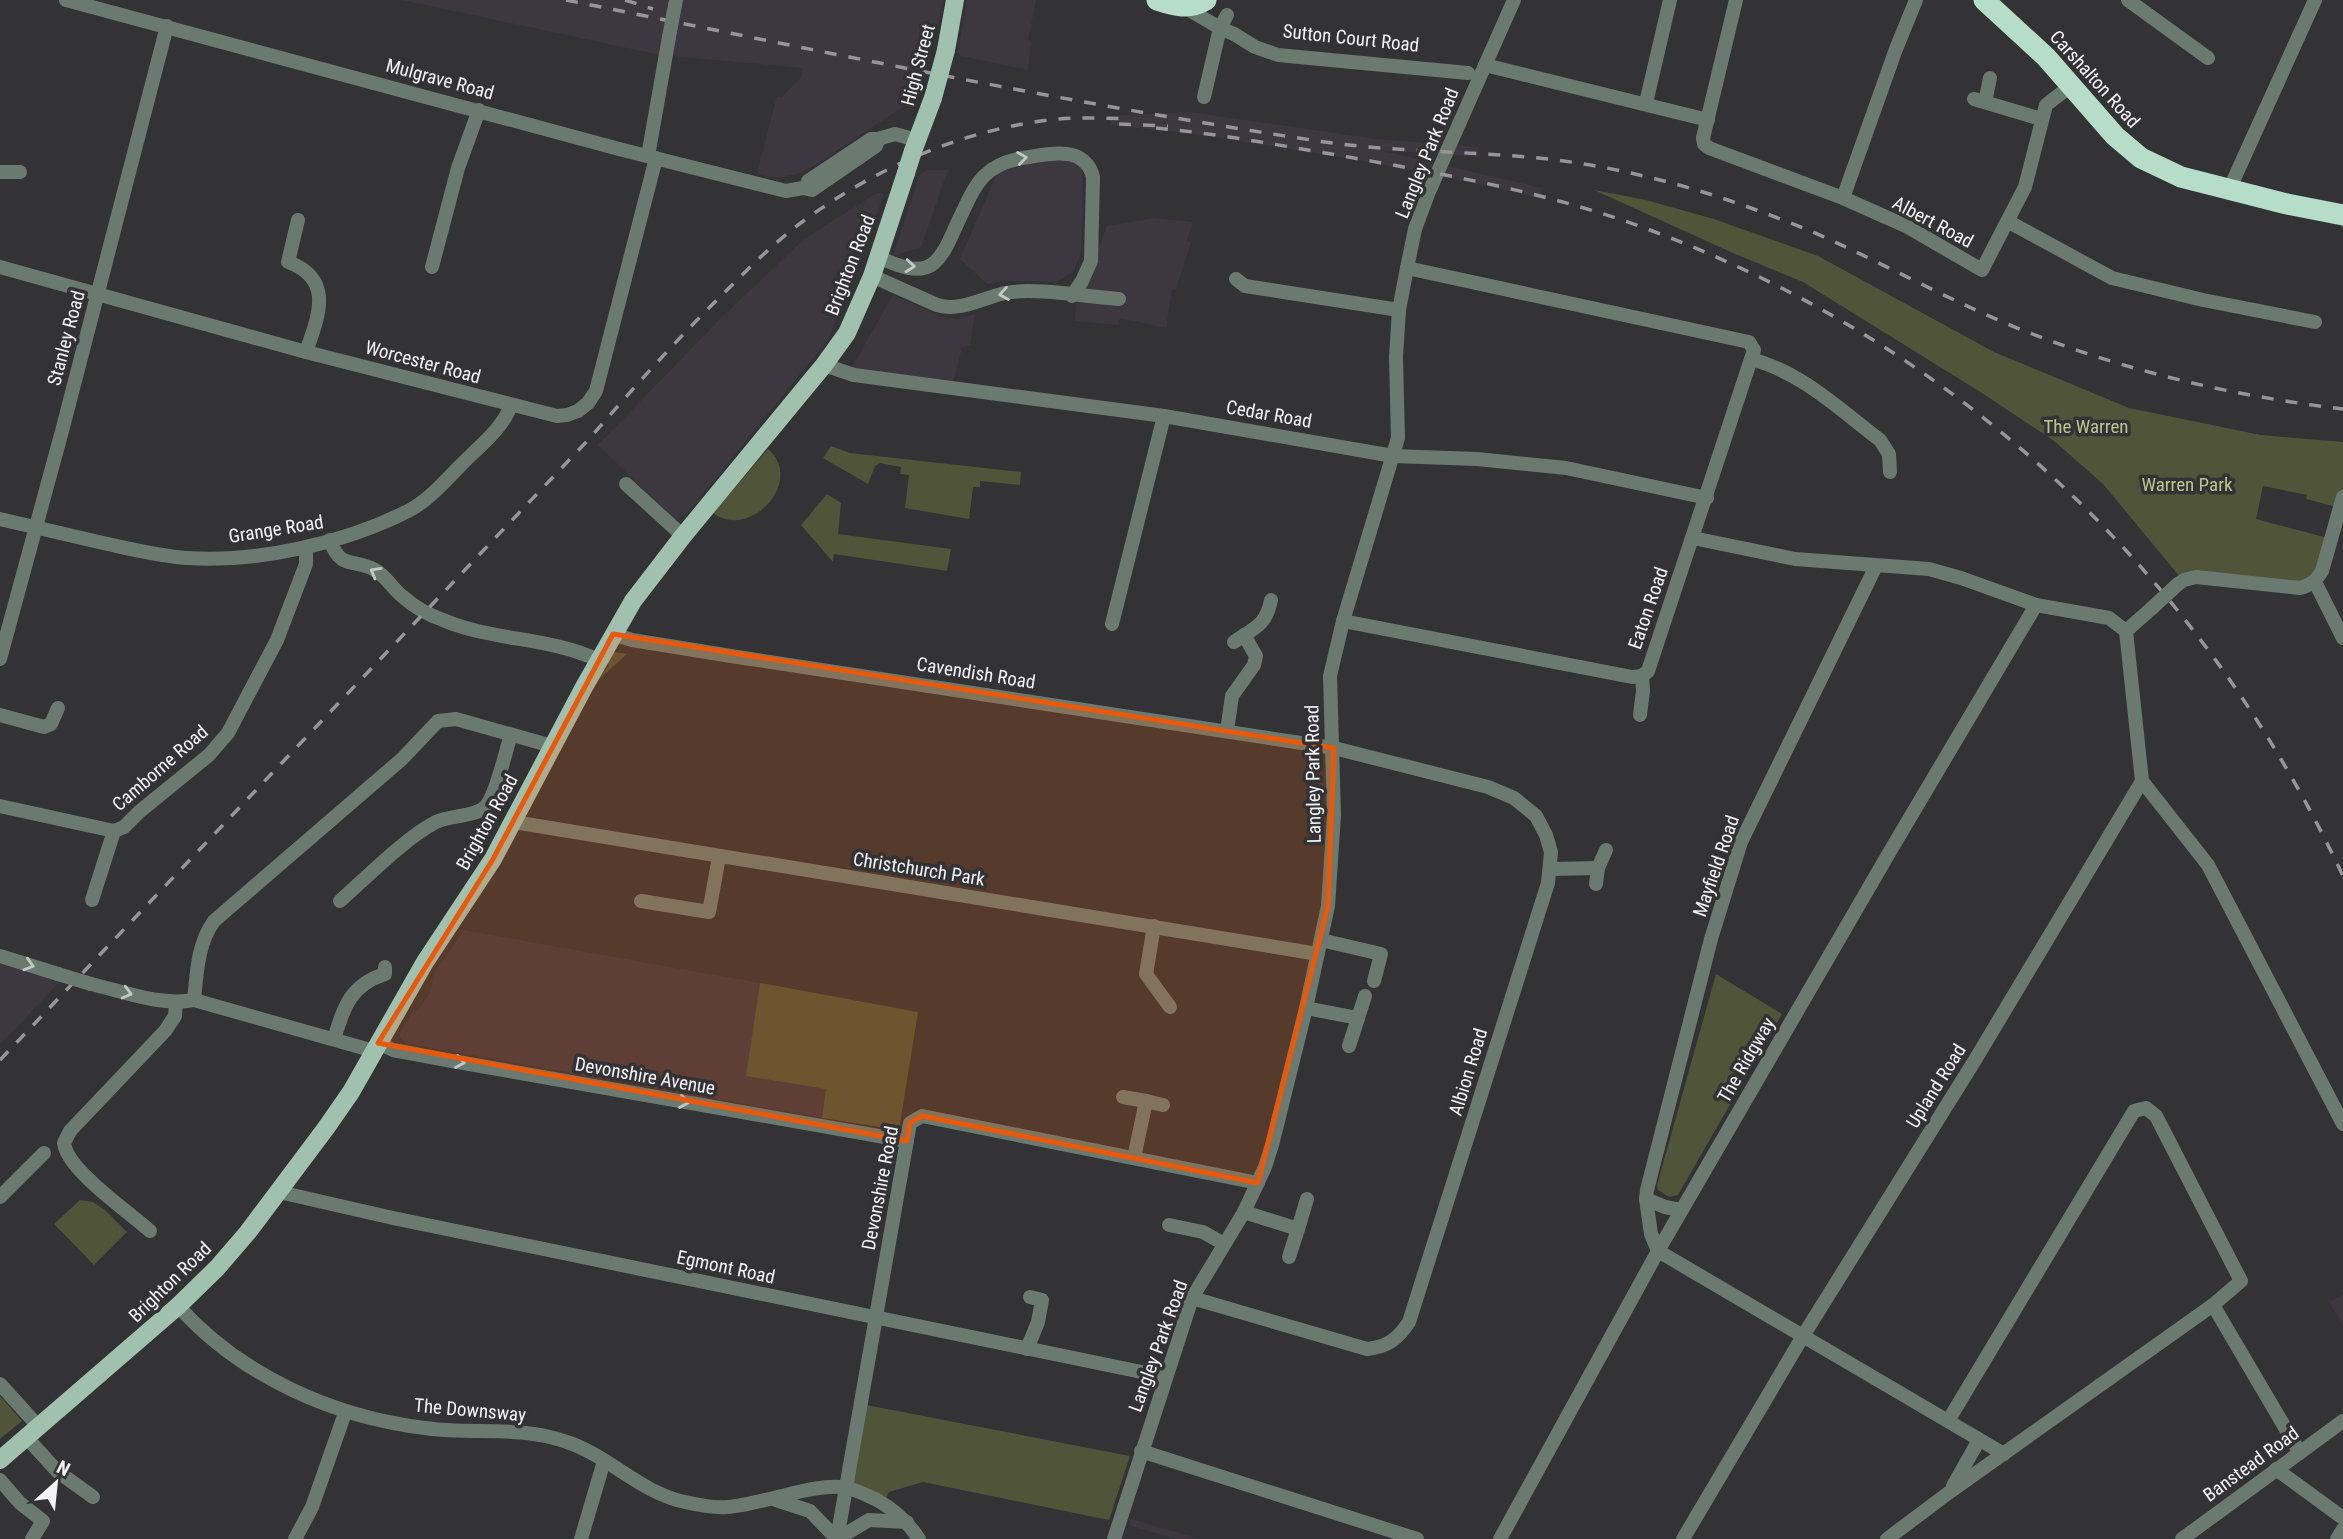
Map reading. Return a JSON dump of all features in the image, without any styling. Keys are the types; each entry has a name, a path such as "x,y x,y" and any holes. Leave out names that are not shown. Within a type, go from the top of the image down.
{"highway":[{"path":"1157,0 1184,7 1206,0"},
{"name":"Carshalton Road","path":"1984,0 2018,29 2072,85 2109,130 2141,158 2181,177 2343,215"}],"main road":[{"name":"High Street","path":"916,145 946,50 955,0"},
{"name":"Brighton Road","path":"0,1460 178,1307 232,1252 344,1102 425,962 493,859 598,660 633,601 824,365 855,318 916,145"}],"street":[{"name":"Mulgrave Road","path":"66,0 786,191 803,188 807,181 870,139 895,134 916,145"},
{"name":"Worcester Road","path":"0,267 306,352 511,405 562,416 578,411 594,396 652,157 676,0"},
{"name":"Langley Park Road","path":"1114,1539 1192,1298 1244,1212 1272,1145 1320,947 1331,884 1334,849 1334,748 1330,676 1343,621 1398,438 1396,357 1399,310 1415,229 1514,0"},
{"path":"1646,103 1670,0"},
{"path":"1485,65 1708,120 1736,0"},
{"path":"1843,198 1916,0"},
{"path":"2128,0 2208,58"},
{"path":"2230,190 2315,0"},
{"path":"1184,7 1224,14 1204,97"},
{"name":"Sutton Court Road","path":"1224,14 1234,34 1255,47 1278,55 1468,73"},
{"name":"Stanley Road","path":"0,659 167,26"},
{"path":"1990,78 1980,101 2041,119"},
{"name":"Albert Road","path":"1708,120 1703,138 1704,144 1709,148 1843,198 1906,226 1982,270 2025,187 2046,105 2072,85"},
{"path":"432,267 458,168 479,110"},
{"path":"878,257 902,267 932,265 944,251 975,187 993,167 1008,160 1054,153 1073,155 1089,165 1093,177 1090,261 1072,296"},
{"path":"0,172 20,172"},
{"path":"298,220 288,262 306,271 317,285 320,297 318,317 306,352"},
{"path":"2009,222 2112,278 2203,300 2315,322"},
{"name":"Eaton Road","path":"1343,621 1632,677 1642,676 1648,671 1754,350 1749,342 1407,268"},
{"path":"872,276 942,307 967,305 1009,292 1119,299"},
{"path":"1236,279 1245,286 1399,310"},
{"path":"1751,359 1772,364 1797,377 1880,440 1889,454 1890,472"},
{"name":"Cedar Road","path":"824,365 854,375 884,380 1164,416 1394,456 1477,459 1566,468 1707,498"},
{"name":"Grange Road","path":"0,519 134,550 187,558 246,556 306,547 367,528 417,505 491,434 511,405"},
{"path":"1112,624 1164,416"},
{"path":"626,484 683,536"},
{"path":"2126,631 2178,584 2196,577 2300,588 2315,582 2329,551 2343,498"},
{"path":"1693,538 1794,559 1928,569 2036,605 2115,620 2126,631 2142,781 2208,865 2343,1124"},
{"path":"330,540 334,551 344,562 374,569 402,597 432,615 464,628 578,653 598,660"},
{"name":"Camborne Road","path":"0,806 114,831 134,819 220,744 236,719 277,640 306,564 306,547"},
{"name":"Mayfield Road","path":"1658,1251 1651,1234 1646,1199 1649,1181 1711,939 1741,842 1876,566"},
{"path":"2315,582 2343,638"},
{"path":"1227,731 1232,696 1254,665 1256,656 1239,639 1262,624 1268,615 1271,600"},
{"name":"The Ridgway","path":"1500,1539 1681,1210 2036,605"},
{"name":"Cavendish Road","path":"613,634 632,640 731,656 1334,748"},
{"path":"1640,715 1642,676"},
{"path":"0,715 44,727 51,724 58,708"},
{"path":"0,956 91,984 170,1002 194,1000 202,942 214,922 325,817 406,753 438,721 447,718 552,746"},
{"path":"340,901 427,827 447,817 484,808 492,795 510,734"},
{"name":"Albion Road","path":"1192,1298 1367,1349 1388,1345 1403,1331 1409,1322 1551,869 1551,852 1536,816 1514,799 1488,787 1334,748"},
{"name":"Upland Road","path":"1683,1539 1803,1336 1968,1072 2142,781"},
{"name":"Christchurch Park","path":"514,822 1154,926 1320,947 1383,948 1374,981"},
{"path":"92,900 114,831"},
{"path":"1596,884 1598,868 1606,850"},
{"path":"641,901 660,910 712,918 719,857"},
{"path":"1551,869 1598,868"},
{"path":"1154,926 1146,974 1170,1007"},
{"path":"334,1039 351,995 368,981 385,974 385,967"},
{"path":"1349,1046 1365,996"},
{"name":"Devonshire Avenue","path":"194,1000 334,1039 907,1141"},
{"path":"150,1231 99,1191 68,1156 64,1143 70,1131 165,1031 175,1016 170,1002"},
{"path":"1306,1008 1358,1018"},
{"path":"1123,1097 1163,1105"},
{"path":"1134,1158 1146,1101"},
{"path":"1886,1539 2213,1305 2241,1281 2156,1116 2146,1108 2134,1111 1948,1422"},
{"name":"Devonshire Road","path":"837,1539 910,1123 922,1116 1258,1183"},
{"path":"0,1197 44,1153"},
{"name":"Egmont Road","path":"279,1192 393,1218 1166,1377"},
{"path":"1289,1257 1307,1199"},
{"path":"1646,1199 1681,1210"},
{"path":"1244,1212 1298,1229"},
{"path":"1169,1225 1203,1232 1224,1244"},
{"path":"1658,1251 2004,1454"},
{"path":"1027,1349 1038,1322 1036,1298 1046,1283"},
{"path":"2213,1305 2300,1453"},
{"name":"The Downsway","path":"178,1307 193,1323 234,1356 289,1388 345,1413 426,1429 509,1430 567,1442 640,1484 683,1502 726,1507 776,1500 812,1489 846,1487"},
{"path":"0,1384 57,1471 93,1497"},
{"path":"295,1539 312,1507 345,1413"},
{"name":"Banstead Road","path":"2182,1539 2343,1421"},
{"path":"1951,1490 1979,1440"},
{"path":"1141,1451 1417,1539"},
{"path":"581,1539 604,1461"},
{"path":"2276,1469 2343,1518"},
{"path":"0,1480 20,1503 43,1521 33,1539"},
{"path":"846,1487 883,1504 908,1522 919,1539"},
{"name":"The Downsway","path":"776,1500 810,1511 837,1539"},
{"path":"837,1539 869,1520 908,1522"},
{"path":"2337,1539 2343,1529"}],"highlighted area":[{"path":"613,634 1334,748 1328,906 1258,1183 922,1116 910,1123 907,1141 378,1043 493,859"}],"shaded area":[{"path":"402,0 943,0 935,43 919,96 803,172 769,177 757,173 777,96 782,97 802,76 803,68 660,55"},
{"path":"967,0 1036,0 1028,40 1031,41 1028,70 961,56 958,53"},
{"path":"1190,112 1376,139 1479,147 1480,157 1379,150 1542,188 1540,198 1340,157 1193,134 1110,125 1111,116"},
{"path":"1066,158 1082,167 1081,254 1075,267 1070,274 1056,282 1003,281 987,284 960,259 999,169"},
{"path":"927,170 948,170 921,247 893,256 920,174"},
{"path":"877,193 884,194 828,340 686,515 675,520 598,445 723,316 804,239"},
{"path":"1153,218 1193,222 1187,240 1191,242 1176,289 1172,290 1166,328 1120,318 1119,325 1075,321 1076,305 1089,280 1107,226"},
{"path":"893,295 942,317 957,319 975,314 970,345 962,348 952,387 855,372 852,367"},
{"path":"464,930 843,998 822,1118 405,1043 400,1034 410,1016 420,1008 431,991 435,972"},
{"path":"0,963 61,980 0,1045"},
{"path":"2343,1294 2343,1326 2329,1302"},
{"path":"1131,1519 1199,1539 1176,1539 1129,1525"}],"green space":[{"path":"1594,190 1646,200 1714,219 1818,256 1994,352 2129,408 2261,435 2343,442 2343,497 2340,508 2306,499 2307,495 2263,486 2256,519 2332,539 2307,585 2180,577 2103,484 2054,441 1982,393 1803,282"},
{"path":"831,446 850,453 1021,472 1020,485 980,481 980,487 973,487 969,519 905,508 909,475 900,474 901,467 880,463 875,466 868,484 823,458"},
{"path":"768,449 778,462 780,476 777,490 769,503 757,513 743,519 728,520 713,513"},
{"path":"827,494 841,503 838,534 951,549 947,571 834,554 833,562 801,525"},
{"path":"615,652 627,654 597,681 609,665 607,663"},
{"path":"1716,974 1782,1014 1678,1195 1669,1197 1658,1190 1657,1185"},
{"path":"760,983 918,1012 899,1130 822,1118 826,1089 746,1076"},
{"path":"80,1200 93,1202 105,1210 127,1232 94,1265 54,1224"},
{"path":"0,1396 22,1421 0,1439"},
{"path":"861,1404 1130,1456 1109,1520 923,1482 889,1492 883,1504 846,1487"}],"railway":[{"path":"566,0 941,75 1223,126 1363,146 1540,158 1637,174 1716,196 1794,224 1995,319 2100,358 2220,389 2343,409"},
{"path":"625,0 653,9"},
{"path":"0,1060 590,438 674,344 782,238 858,185 950,143 1015,125 1049,120 1129,119"},
{"path":"1119,124 1168,126"},
{"path":"1156,128 1231,137 1391,165 1504,187 1577,206 1650,230 1764,279 1870,338 1969,407 2061,484 2144,571 2219,665 2286,767 2343,876"}],"park label":[{"name":"The Warren","path":"2086,426"},
{"name":"Warren Park","path":"2187,484"}]}
